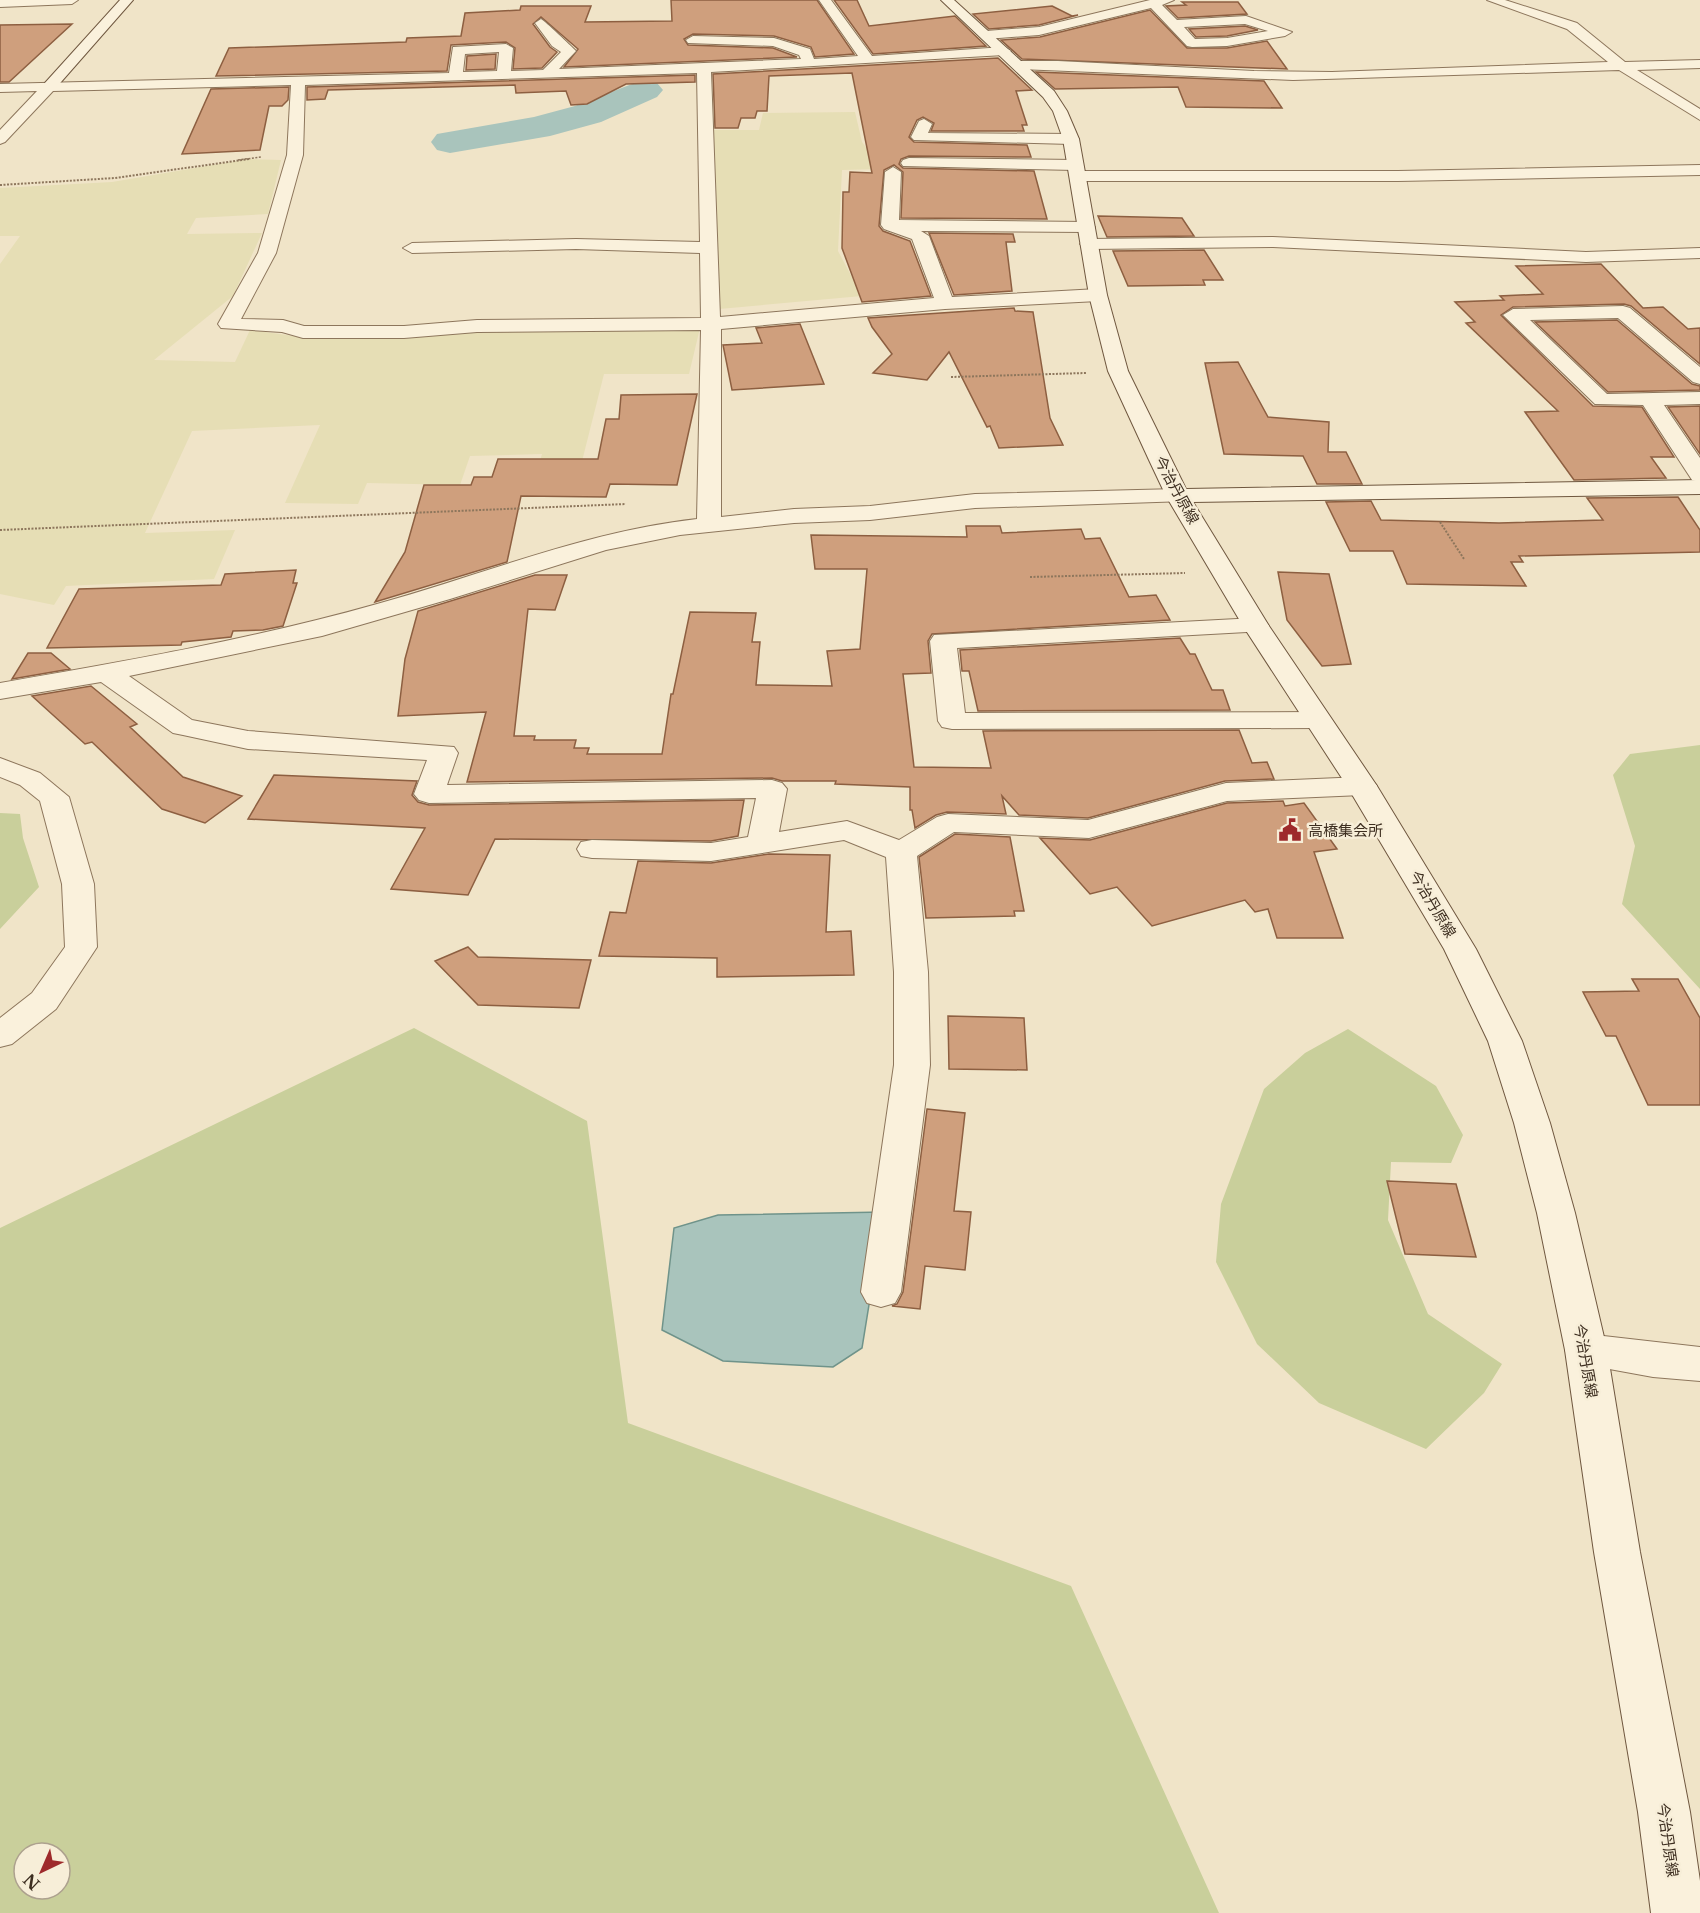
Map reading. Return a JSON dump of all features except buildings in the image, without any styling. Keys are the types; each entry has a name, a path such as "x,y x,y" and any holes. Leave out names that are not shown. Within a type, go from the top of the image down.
{"street":[{"path":"0,3 72,0"},
{"path":"0,139 127,0"},
{"path":"825,0 867,59"},
{"name":"今治丹原線","path":"947,0 1003,50 1055,102 1074,160 1098,295 1118,371 1178,496 1226,572 1256,626 1362,786 1460,949 1505,1041 1532,1123 1556,1213 1586,1350 1617,1552 1664,1812 1678,1913"},
{"path":"1003,50 1039,31 1168,0"},
{"path":"1493,0 1572,26 1620,65 1700,116"},
{"path":"1153,3 1172,24 1192,43 1237,40 1285,32 1246,21 1172,24"},
{"path":"1085,7 1104,15"},
{"path":"542,23 557,43 569,51 552,74"},
{"path":"693,40 787,44 805,52 809,63"},
{"path":"456,77 458,50 506,48 504,75"},
{"path":"0,88 298,82 704,69 1003,50 1106,65 1223,75 1332,76 1700,64"},
{"path":"704,69 711,324 708,526"},
{"path":"552,74 562,91"},
{"path":"1223,75 1230,90"},
{"path":"298,82 295,155 267,253 228,324 283,326 303,332 404,333 477,326 711,324 945,303 1098,295"},
{"path":"924,124 919,137 1074,160"},
{"path":"909,163 1074,160 1386,176 1700,170"},
{"path":"890,225 893,172"},
{"path":"890,225 920,236 945,303"},
{"path":"890,225 1087,236 1273,242 1586,257 1700,253"},
{"path":"412,248 576,244 709,248"},
{"path":"1700,378 1623,312 1513,315 1602,400 1700,398"},
{"path":"1650,400 1700,475"},
{"path":"0,691 106,673 313,630 441,594 601,544 708,526 794,516 870,513 975,501 1263,492 1700,488"},
{"path":"1256,626 943,641 952,721 1317,720"},
{"path":"106,673 183,727 248,740 444,753 429,794 772,789 762,843"},
{"path":"0,767 30,779 54,797 78,884 81,947 44,1001 0,1036"},
{"path":"901,852 948,823 1089,829 1226,792 1362,786"},
{"path":"592,849 711,852 847,830 901,852"},
{"path":"881,1292 912,1065 910,972 901,852"},
{"path":"1586,1350 1700,1364"}],"path":[{"path":"0,185 115,178 247,157 295,155"},
{"path":"951,377 1118,371"},
{"path":"0,530 627,504"},
{"path":"1030,577 1226,572"}],"shaded area":[{"path":"855,112 862,142 882,169 842,170 838,251 862,296 719,309 713,130 759,130 763,113"},
{"path":"248,159 281,160 268,214 196,218 187,234 262,233 233,296 154,360 235,362 250,330 301,337 479,329 700,328 689,374 604,374 575,489 532,488 542,454 470,456 460,485 367,483 358,504 285,503 320,425 192,431 145,533 235,530 214,579 66,586 54,605 0,594 0,264 20,236 0,236 0,188 112,182"}],"green space":[{"path":"1700,745 1700,989 1622,904 1635,846 1613,775 1630,754"},
{"path":"0,813 20,814 23,838 39,887 0,929"},
{"path":"414,1028 587,1121 628,1423 1071,1586 1219,1913 0,1913 0,1228"},
{"path":"1348,1029 1436,1086 1463,1135 1451,1163 1391,1162 1388,1220 1428,1314 1502,1364 1484,1393 1426,1449 1319,1403 1257,1344 1216,1262 1221,1204 1264,1089 1305,1053"}],"water":[{"path":"884,1212 862,1348 833,1367 723,1361 662,1330 674,1228 718,1215"}],"waterway":[{"path":"450,142 537,128 588,114 645,90"}],"place":[{"name":"高橋集会所","path":"1290,830"}]}
